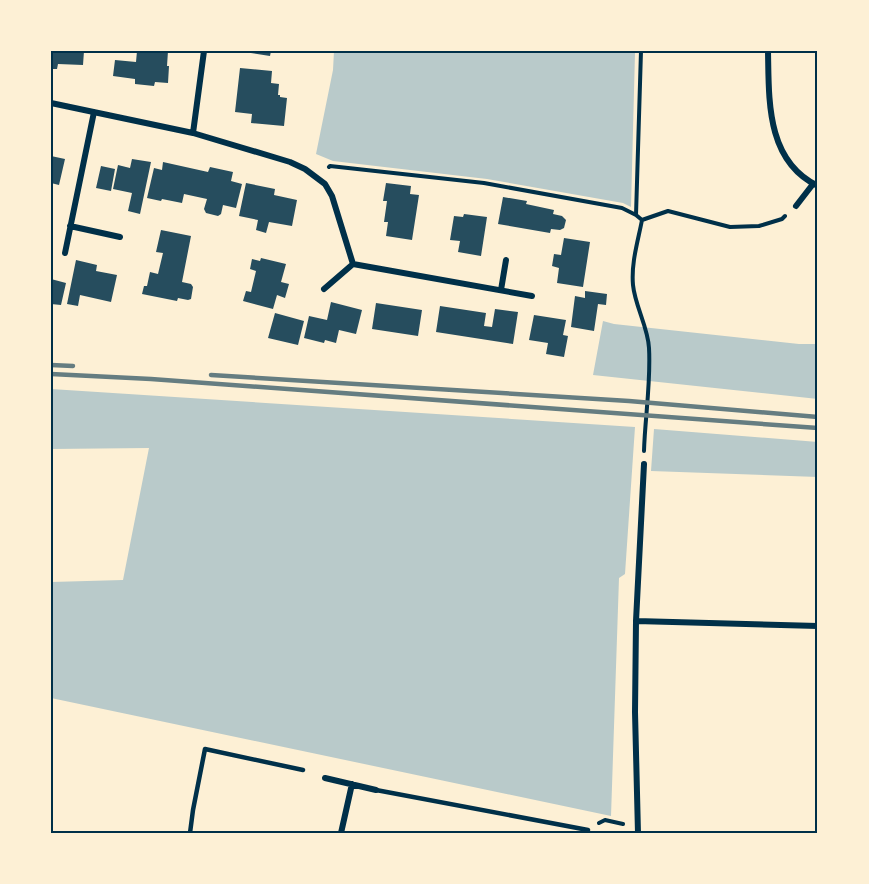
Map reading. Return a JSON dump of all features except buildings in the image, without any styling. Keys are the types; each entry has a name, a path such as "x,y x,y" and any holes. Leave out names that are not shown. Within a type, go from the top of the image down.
{"street":[{"path":"193,133 204,51"},
{"path":"768,51 769,104 772,126 781,149 795,169 815,185 796,206"},
{"path":"51,103 193,133 290,162 305,169 325,183 332,196 353,264"},
{"path":"64,253 94,112"},
{"path":"70,226 120,237"},
{"path":"501,290 506,260"},
{"path":"324,289 353,264"},
{"path":"353,264 532,296"},
{"path":"638,830 635,712 636,621 644,464"},
{"path":"636,621 818,626"},
{"path":"325,778 376,790"},
{"path":"341,833 352,784"}],"lane":[{"path":"190,833 205,749 303,770"},
{"path":"376,790 588,830"}],"path":[{"path":"636,215 641,51"},
{"path":"315,176 330,166 484,183 622,208 642,220"},
{"path":"642,220 668,211 730,227 743,228 782,219 796,206"},
{"path":"642,220 633,266 633,286 649,346 644,464"},
{"path":"588,830 605,820 638,830"}],"shaded area":[{"path":"334,51 618,51 635,53 631,207 623,203 487,179 333,161 316,154 333,70"},
{"path":"603,321 799,344 818,344 818,399 593,375"},
{"path":"51,389 635,427 625,574 619,578 611,816 51,698 51,582 123,580 149,448 51,449"},
{"path":"654,429 818,442 818,477 651,471"}],"railway":[{"path":"51,365 73,366"},
{"path":"51,374 151,379 818,428"},
{"path":"211,375 629,401 818,417"}]}
